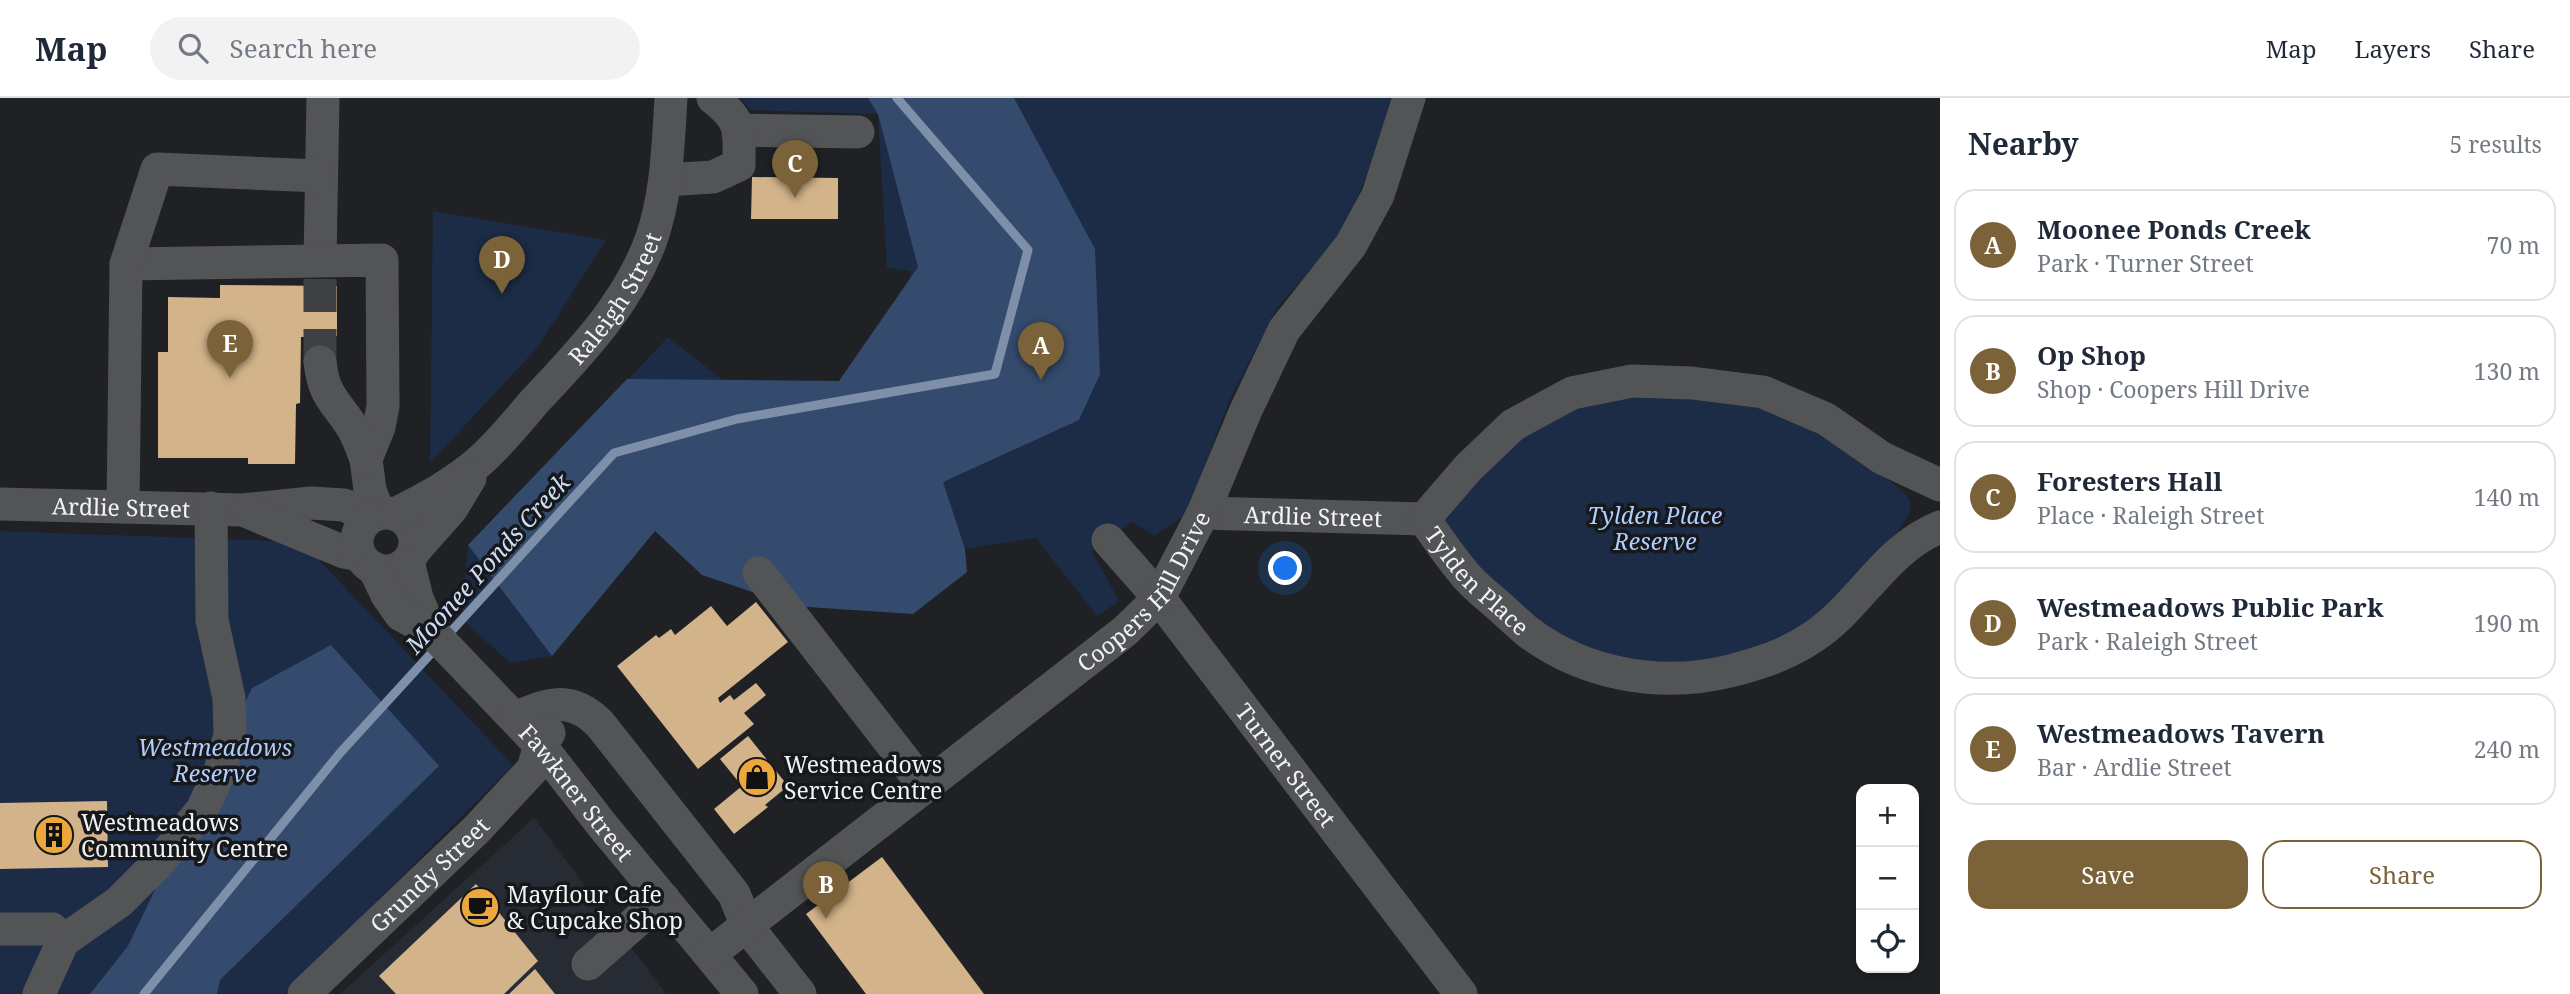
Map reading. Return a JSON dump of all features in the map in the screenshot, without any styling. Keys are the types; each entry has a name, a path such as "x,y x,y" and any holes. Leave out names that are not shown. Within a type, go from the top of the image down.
{"street":[{"path":"320,260 323,98"},
{"name":"Raleigh Street","path":"382,515 433,495 480,461 586,346 615,310 635,276 651,239 665,180 671,98"},
{"path":"665,180 713,177 739,165 740,126 725,107 713,98"},
{"name":"Coopers Hill Drive","path":"710,954 1125,631 1159,598 1202,513 1284,330 1351,245 1378,195 1409,98"},
{"path":"739,130 859,132"},
{"path":"123,507 127,264 157,169 320,176"},
{"path":"127,264 382,260 383,406 379,427 366,459"},
{"path":"320,362 321,380 326,393 352,428 366,459 370,490 382,515 410,525 414,533 411,556 391,570 367,561 358,547 360,530 382,515"},
{"name":"Tylden Place","path":"1940,485 1882,458 1826,419 1763,393 1692,383 1632,381 1572,393 1513,425 1468,468 1424,519 1469,579 1529,633 1575,660 1620,674 1660,679 1705,677 1781,655 1834,622 1904,546 1940,527"},
{"name":"Raleigh Street","path":"411,556 452,508 480,461"},
{"name":"Ardlie Street","path":"0,504 227,509 323,504 344,505 382,515"},
{"path":"39,994 63,941 119,902 159,862 202,810 220,771 230,735 229,698 212,620 227,509"},
{"name":"Ardlie Street","path":"227,509 367,561"},
{"name":"Ardlie Street","path":"1202,513 1424,519"},
{"name":"Turner Street","path":"1108,540 1159,598 1461,994"},
{"name":"Fawkner Street","path":"411,556 417,598 431,631"},
{"name":"Fawkner Street","path":"367,561 401,615 431,631 540,745 578,796 742,994"},
{"path":"759,573 925,787"},
{"path":"515,718 544,706 564,704 586,710 600,724 734,894 747,926 800,994"},
{"name":"Grundy Street","path":"304,994 477,829 533,769 540,745 565,711 574,706"},
{"path":"588,964 663,898"},
{"path":"0,929 52,929 63,941"}],"shaded area":[{"path":"868,98 1014,98 1095,249 1100,374 1079,420 943,482 965,549 967,572 913,614 793,606 702,575 655,531 552,656 468,545 627,379 839,381 918,267 878,114"},
{"path":"331,645 439,766 220,980 217,994 90,994 128,946 252,688"},
{"path":"534,818 666,994 340,994"}],"green space":[{"name":"Moonee Ponds Creek","path":"741,98 1393,98 1374,158 1343,232 1277,308 1229,401 1187,513 1155,536 1132,522 1092,551 1119,601 1097,616 1036,538 854,566 702,575 655,531 552,656 510,663 462,619 468,545 528,486 668,337 729,385 829,385 884,367 918,344 910,271 887,268 878,114 750,110"},
{"path":"433,211 606,240 537,348 430,463"},
{"name":"Tylden Place Reserve","path":"1722,395 1783,414 1837,439 1900,489 1911,503 1908,516 1887,547 1828,612 1760,652 1685,668 1583,651 1496,594 1446,527 1445,518 1512,443 1593,398"},
{"name":"Westmeadows Reserve","path":"0,531 302,542 513,765 284,994 0,994"}],"building":[{"path":"752,177 838,178 838,219 751,219"},
{"path":"220,285 337,286 337,336 301,337 300,403 296,404 295,464 248,464 248,458 158,458 158,352 168,352 168,297 220,298"},
{"path":"756,602 788,642 718,698 720,703 730,695 734,700 756,683 766,695 744,713 754,724 698,769 617,666 656,635 659,638 671,629 675,635 711,606 727,626"},
{"path":"748,736 788,786 765,805 768,807 734,834 714,809 742,786 720,759"},
{"name":"Westmeadows Community Centre","path":"107,801 108,867 0,869 0,803"},
{"path":"882,857 984,994 866,994 806,914"},
{"path":"476,884 538,961 504,994 396,994 379,976"},
{"path":"535,969 555,994 509,994"}],"waterway":[{"name":"Moonee Ponds Creek","path":"446,637 614,453 737,419 995,374 1028,250 897,98"},
{"name":"Moonee Ponds Creek","path":"144,994 340,753 436,648"}],"tunnel":[{"path":"320,260 320,362"}],"place":[{"name":"Foresters Hall","path":"795,198"},
{"name":"Westmeadows Public Park","path":"502,294"},
{"name":"Westmeadows Tavern","path":"230,378"},
{"name":"Moonee Ponds Creek","path":"1041,380"},
{"name":"Westmeadows Service Centre","path":"757,777"},
{"name":"Westmeadows Community Centre","path":"54,835"},
{"name":"Mayflour Cafe & Cupcake Shop","path":"480,907"},
{"name":"Op Shop","path":"826,919"}]}
